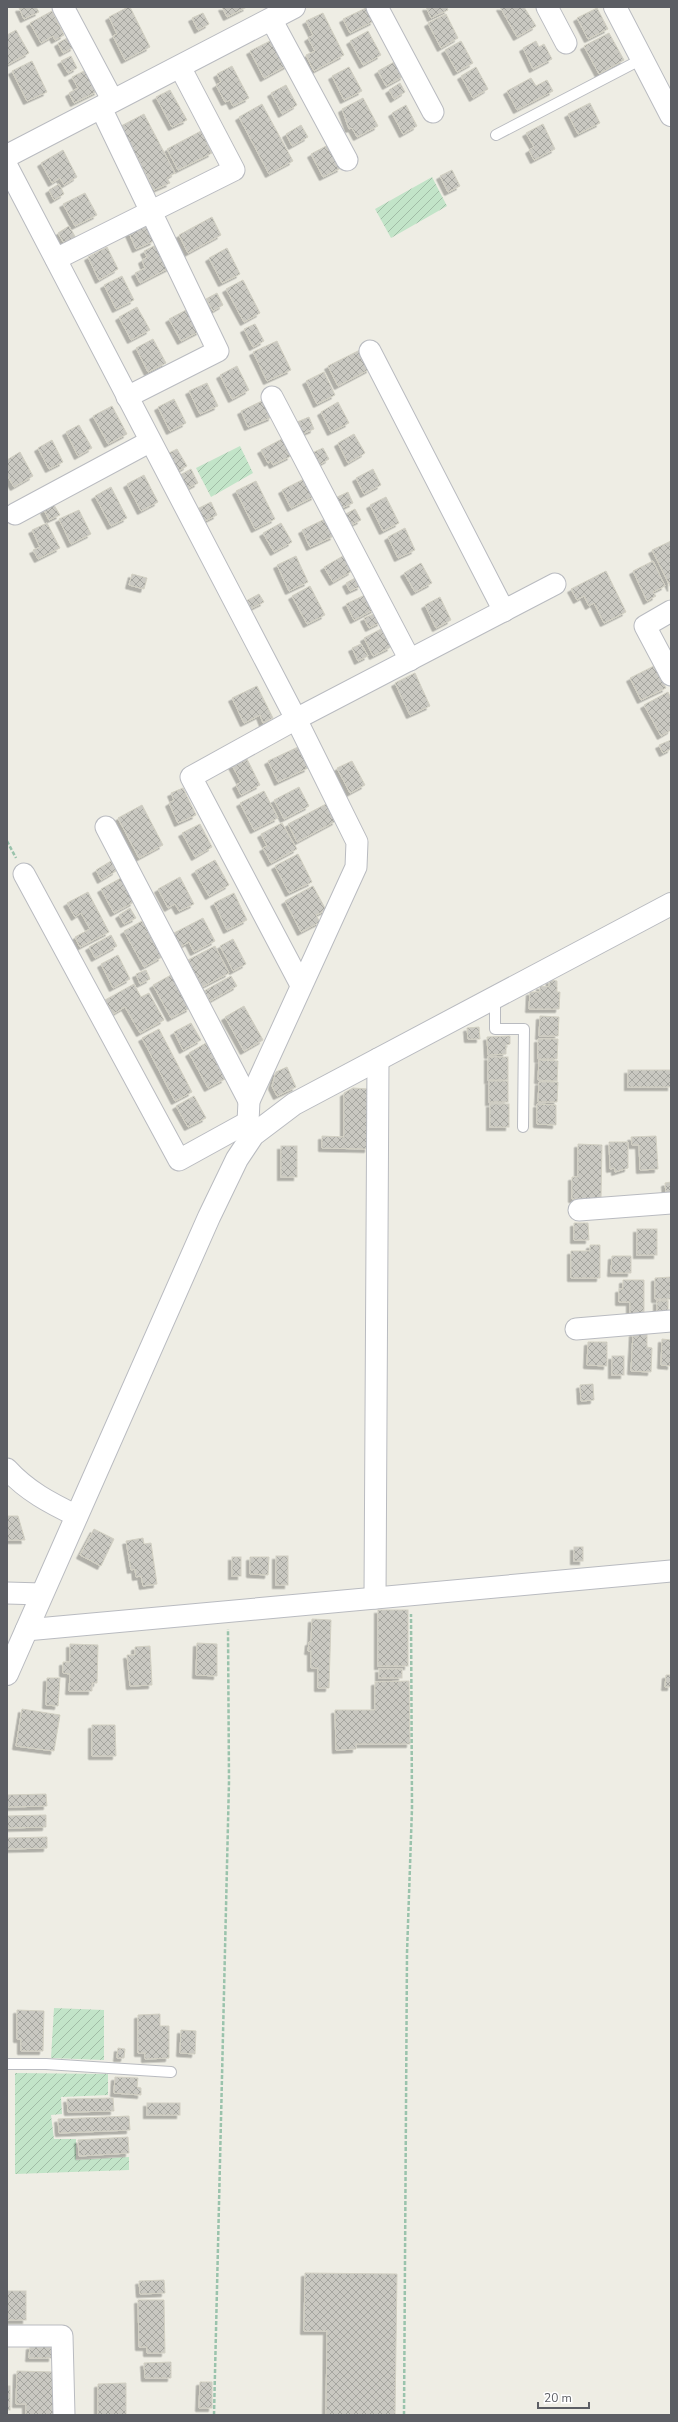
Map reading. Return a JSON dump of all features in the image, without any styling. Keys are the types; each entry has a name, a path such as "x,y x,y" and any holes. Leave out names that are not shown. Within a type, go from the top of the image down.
{"street":[{"path":"63,7 153,212 218,352 127,396"},
{"path":"7,156 294,7"},
{"path":"377,7 433,112"},
{"path":"547,7 566,44"},
{"path":"615,7 671,115"},
{"path":"271,19 346,160"},
{"path":"56,259 153,212 234,170 180,67"},
{"path":"7,166 127,396 149,442 296,720 357,842 356,867 249,1101"},
{"path":"370,351 504,611"},
{"path":"272,397 410,660"},
{"path":"15,514 149,442"},
{"path":"301,985 191,777 555,584"},
{"path":"671,611 645,626 671,675"},
{"path":"7,1674 209,1217 251,1128 249,1101 106,827"},
{"path":"24,874 179,1160 251,1128 671,904"},
{"path":"375,1598 378,1059"},
{"path":"579,1210 671,1203"},
{"path":"576,1329 671,1321"},
{"path":"7,1469 20,1483 42,1499 77,1516"},
{"path":"26,1630 671,1572"},
{"path":"7,1593 42,1594"},
{"path":"7,2336 62,2336 64,2415"}],"lane":[{"path":"496,135 642,59"},
{"path":"495,997 495,1029 524,1029 523,1127"},
{"path":"7,2064 46,2064 171,2072"}],"path":[{"path":"404,2415 407,1953 412,1808 411,1596"},
{"path":"214,2415 229,1781 228,1613"}],"green space":[{"path":"432,177 447,206 391,238 375,209"},
{"path":"240,446 253,473 211,497 196,468"},
{"path":"54,2008 104,2010 104,2060 51,2058"},
{"path":"15,2073 108,2074 108,2095 61,2097 62,2114 51,2115 54,2139 76,2139 76,2160 129,2157 129,2170 15,2174"}],"building":[{"path":"36,7 39,12 24,19 19,8"},
{"path":"130,7 150,47 125,60 113,36 117,34 109,17"},
{"path":"222,7 247,7 227,17"},
{"path":"368,7 374,21 350,33 343,19"},
{"path":"426,7 447,7 448,10 431,18"},
{"path":"500,7 524,7 536,26 517,37"},
{"path":"597,8 608,29 588,39 577,18"},
{"path":"52,11 64,35 55,40 53,36 41,43 30,23"},
{"path":"203,13 209,24 198,30 192,18"},
{"path":"323,13 344,55 314,71 306,55 315,51 308,38 313,35 306,21"},
{"path":"446,14 458,38 441,48 428,23"},
{"path":"16,30 29,53 7,65 7,35"},
{"path":"368,31 381,55 363,65 350,41"},
{"path":"609,33 624,60 599,74 584,46"},
{"path":"69,37 74,47 63,53 58,43"},
{"path":"274,39 288,65 264,78 250,51"},
{"path":"461,41 473,63 457,72 445,50"},
{"path":"536,41 539,47 544,44 552,59 533,69 523,48"},
{"path":"71,56 77,68 68,73 61,61"},
{"path":"32,61 47,92 27,101 12,71"},
{"path":"396,61 404,76 386,86 378,71"},
{"path":"232,66 249,98 233,106 230,100 225,102 216,85 221,82 217,74"},
{"path":"349,67 362,91 344,100 332,76"},
{"path":"476,67 488,89 473,98 461,76"},
{"path":"86,70 98,91 74,103 69,93 78,88 72,77"},
{"path":"531,78 536,86 547,80 553,91 517,110 507,91"},
{"path":"400,83 405,92 394,99 389,90"},
{"path":"286,85 297,105 282,114 271,93"},
{"path":"170,90 187,120 172,127 156,97"},
{"path":"363,98 378,126 357,137 352,128 349,129 342,109"},
{"path":"590,103 600,123 578,134 568,114"},
{"path":"262,104 293,161 269,174 239,117"},
{"path":"406,105 417,126 403,134 392,113"},
{"path":"144,114 175,173 167,178 170,183 154,190 121,126"},
{"path":"543,124 555,149 534,160 529,150 534,147 526,133"},
{"path":"301,125 308,137 292,146 286,134"},
{"path":"201,131 212,153 178,170 167,149"},
{"path":"328,145 341,168 323,177 311,154"},
{"path":"63,150 77,177 64,185 60,178 52,183 41,163"},
{"path":"452,170 460,186 448,192 440,176"},
{"path":"59,184 64,194 54,200 49,190"},
{"path":"85,193 97,215 75,226 63,204"},
{"path":"212,217 221,235 188,253 179,235"},
{"path":"147,224 154,241 136,249 129,233"},
{"path":"69,226 76,238 65,245 58,233"},
{"path":"158,244 171,267 140,283 135,273 145,268 142,260 147,257 144,251"},
{"path":"107,247 118,269 99,280 88,257"},
{"path":"227,248 240,274 222,283 209,258"},
{"path":"122,276 134,300 116,309 104,285"},
{"path":"243,280 260,313 244,322 226,289"},
{"path":"217,293 223,305 213,311 206,299"},
{"path":"137,307 150,330 131,340 119,317"},
{"path":"188,309 200,331 181,341 169,319"},
{"path":"255,324 264,341 253,347 244,329"},
{"path":"153,339 166,363 148,372 136,348"},
{"path":"277,341 291,370 267,381 253,352"},
{"path":"360,350 370,369 338,386 328,366"},
{"path":"237,366 249,390 232,399 220,375"},
{"path":"324,372 335,395 317,404 306,381"},
{"path":"207,383 218,406 200,414 189,391"},
{"path":"174,399 186,423 170,431 158,407"},
{"path":"264,400 272,417 248,427 241,411"},
{"path":"338,402 349,423 331,432 321,412"},
{"path":"112,406 127,434 108,444 93,416"},
{"path":"309,417 314,429 302,434 297,422"},
{"path":"79,425 92,448 78,456 66,432"},
{"path":"354,434 365,453 348,463 338,443"},
{"path":"282,439 291,456 273,465 271,461 268,463 261,450"},
{"path":"52,440 63,462 49,469 38,448"},
{"path":"323,448 329,459 319,465 312,453"},
{"path":"177,449 187,466 175,473 165,455"},
{"path":"20,452 33,476 14,487 7,475 7,460"},
{"path":"191,469 198,483 185,490 178,476"},
{"path":"373,469 381,485 364,494 356,478"},
{"path":"144,475 158,502 141,511 127,484"},
{"path":"306,478 315,496 291,508 282,490"},
{"path":"256,481 275,519 255,529 236,491"},
{"path":"111,487 127,518 111,526 95,496"},
{"path":"348,492 353,503 340,509 335,498"},
{"path":"386,497 399,523 383,531 370,505"},
{"path":"211,502 217,515 201,523 195,510"},
{"path":"54,505 60,515 49,520 44,510"},
{"path":"355,509 361,520 349,526 344,515"},
{"path":"79,510 91,534 71,544 59,519"},
{"path":"325,519 334,536 310,547 302,530"},
{"path":"47,523 60,548 38,559 33,550 40,547 32,530"},
{"path":"281,523 292,542 274,552 263,533"},
{"path":"405,528 415,550 398,558 388,537"},
{"path":"671,541 671,588 652,550"},
{"path":"296,556 308,582 289,591 277,565"},
{"path":"343,556 352,571 333,582 324,567"},
{"path":"653,561 665,586 653,592 656,596 647,601 633,571"},
{"path":"421,563 432,583 415,592 404,573"},
{"path":"606,571 626,612 604,623 594,603 589,606 584,596 577,600 571,589"},
{"path":"132,574 147,578 144,589 129,585"},
{"path":"357,577 361,586 350,591 346,583"},
{"path":"310,586 325,615 307,624 292,596"},
{"path":"259,594 264,602 250,609 246,601"},
{"path":"367,594 375,609 354,620 346,604"},
{"path":"440,597 451,620 436,628 425,605"},
{"path":"376,613 381,622 369,628 364,618"},
{"path":"381,629 391,647 373,656 364,638"},
{"path":"361,644 368,656 358,661 352,648"},
{"path":"654,666 666,688 641,700 630,678"},
{"path":"415,673 430,706 410,715 395,683"},
{"path":"257,686 273,718 263,723 260,715 244,723 232,698"},
{"path":"668,692 671,698 671,730 661,736 644,705"},
{"path":"671,740 671,749 663,753 659,745"},
{"path":"298,747 308,768 278,782 268,761"},
{"path":"246,757 260,785 241,795 236,785 241,782 232,765"},
{"path":"352,761 365,785 350,793 337,768"},
{"path":"299,787 309,806 284,819 274,800"},
{"path":"183,788 196,815 178,823 169,803 174,800 171,793"},
{"path":"264,791 278,818 254,830 240,803"},
{"path":"326,804 336,821 297,842 288,824"},
{"path":"142,805 163,845 139,858 118,818"},
{"path":"282,823 297,849 271,863 263,848 267,846 261,834"},
{"path":"200,824 212,847 195,857 182,833"},
{"path":"298,854 312,882 289,893 275,866"},
{"path":"215,860 229,885 209,896 195,871"},
{"path":"111,861 116,871 101,880 96,870"},
{"path":"180,877 194,904 179,911 175,904 168,908 158,889"},
{"path":"121,878 134,902 114,913 101,889"},
{"path":"313,886 326,910 316,915 320,922 301,932 285,901"},
{"path":"88,892 109,932 80,947 75,937 90,929 81,913 75,917 67,903"},
{"path":"234,893 247,920 227,930 214,903"},
{"path":"130,908 136,918 124,924 119,915"},
{"path":"203,918 215,941 194,952 189,942 178,948 172,934"},
{"path":"142,921 162,957 144,967 124,931"},
{"path":"111,935 117,946 95,958 89,947"},
{"path":"233,939 246,964 233,971 220,946"},
{"path":"215,946 229,973 200,988 186,961"},
{"path":"118,955 130,979 113,988 101,964"},
{"path":"146,970 150,979 140,984 136,974"},
{"path":"171,975 190,1008 171,1018 153,985"},
{"path":"231,976 237,986 210,1001 204,991"},
{"path":"550,980 557,981 557,992 560,992 559,1009 529,1009 530,992 540,992 540,986 549,987"},
{"path":"134,984 141,997 149,993 164,1020 140,1033 125,1007 113,1014 105,1000"},
{"path":"244,1006 263,1040 244,1051 225,1017"},
{"path":"540,1016 559,1017 558,1036 539,1036"},
{"path":"191,1023 201,1040 183,1050 174,1032"},
{"path":"479,1027 480,1039 468,1039 467,1028"},
{"path":"159,1029 192,1092 175,1101 142,1038"},
{"path":"510,1036 510,1044 506,1045 506,1054 488,1055 487,1037"},
{"path":"538,1039 558,1039 557,1059 538,1059"},
{"path":"206,1043 225,1079 208,1088 189,1053"},
{"path":"488,1057 508,1057 508,1080 488,1080"},
{"path":"539,1060 558,1061 557,1081 538,1080"},
{"path":"287,1067 296,1087 277,1096 272,1086 276,1072"},
{"path":"628,1070 671,1070 671,1087 628,1087"},
{"path":"489,1081 508,1081 508,1102 489,1102"},
{"path":"539,1082 558,1082 557,1102 538,1102"},
{"path":"353,1088 369,1089 368,1149 322,1148 322,1136 344,1137 344,1093"},
{"path":"194,1096 206,1118 188,1127 176,1106"},
{"path":"490,1104 509,1104 509,1127 490,1127"},
{"path":"537,1104 556,1105 556,1125 537,1124"},
{"path":"656,1136 658,1169 640,1170 639,1145 632,1145 631,1137"},
{"path":"609,1142 628,1142 628,1168 615,1172 615,1168 610,1169"},
{"path":"578,1144 602,1145 601,1199 572,1199 572,1177 578,1177"},
{"path":"281,1146 297,1146 297,1177 281,1177"},
{"path":"671,1182 671,1193 666,1194 665,1183"},
{"path":"574,1223 588,1223 589,1240 574,1240"},
{"path":"637,1229 657,1229 657,1255 637,1255"},
{"path":"590,1245 600,1245 600,1278 571,1278 571,1251 590,1251"},
{"path":"612,1256 631,1256 631,1273 611,1273"},
{"path":"671,1277 671,1299 655,1299 655,1278"},
{"path":"623,1280 644,1280 644,1315 630,1316 630,1302 619,1302 619,1289 623,1289"},
{"path":"657,1301 668,1301 668,1314 657,1314"},
{"path":"633,1333 647,1334 647,1347 652,1348 651,1372 631,1371"},
{"path":"662,1339 671,1340 671,1366 661,1365"},
{"path":"588,1342 607,1342 607,1366 587,1365"},
{"path":"612,1356 624,1356 624,1375 612,1375"},
{"path":"593,1384 594,1400 581,1401 580,1385"},
{"path":"7,1516 18,1516 25,1540 7,1540"},
{"path":"94,1529 114,1539 101,1566 80,1555"},
{"path":"143,1538 144,1544 151,1543 157,1584 143,1586 141,1576 136,1577 135,1569 131,1570 126,1541"},
{"path":"574,1547 583,1547 583,1561 574,1561"},
{"path":"276,1556 288,1556 288,1585 276,1585"},
{"path":"232,1557 241,1557 241,1576 232,1576"},
{"path":"250,1557 269,1557 268,1575 250,1574"},
{"path":"378,1610 408,1610 408,1666 378,1666"},
{"path":"312,1619 331,1620 329,1688 318,1688 318,1668 311,1668 311,1651 308,1651 309,1642 311,1642"},
{"path":"197,1643 217,1644 217,1676 196,1675"},
{"path":"70,1644 98,1645 97,1683 92,1683 92,1691 69,1691 70,1674 63,1673 63,1662 70,1662"},
{"path":"150,1646 152,1685 130,1686 127,1655 135,1655 135,1647"},
{"path":"379,1669 402,1669 402,1678 379,1678"},
{"path":"666,1675 671,1675 671,1687 665,1687"},
{"path":"47,1678 60,1678 58,1706 46,1705"},
{"path":"409,1681 410,1744 356,1744 356,1749 336,1750 335,1710 375,1710 375,1682"},
{"path":"22,1709 60,1715 54,1751 16,1746"},
{"path":"92,1725 115,1725 116,1756 92,1756"},
{"path":"46,1794 47,1806 7,1807 7,1795"},
{"path":"46,1815 46,1827 7,1828 7,1816"},
{"path":"47,1837 47,1848 7,1849 7,1838"},
{"path":"17,2010 44,2011 43,2051 21,2051 21,2039 17,2039"},
{"path":"160,2014 160,2026 169,2026 169,2058 145,2059 145,2053 138,2053 138,2015"},
{"path":"181,2030 196,2031 195,2054 180,2053"},
{"path":"118,2048 125,2049 124,2058 117,2058"},
{"path":"115,2077 138,2078 137,2087 141,2088 141,2095 114,2093"},
{"path":"113,2098 114,2111 68,2112 67,2099"},
{"path":"147,2103 180,2103 180,2115 147,2115"},
{"path":"129,2116 130,2130 59,2133 58,2119"},
{"path":"128,2137 129,2153 79,2156 78,2140"},
{"path":"305,2273 397,2274 395,2415 326,2415 327,2331 304,2331"},
{"path":"164,2280 165,2293 140,2294 139,2281"},
{"path":"7,2291 26,2291 26,2320 7,2320"},
{"path":"138,2300 164,2300 165,2353 147,2353 147,2347 139,2347"},
{"path":"30,2346 52,2346 52,2358 29,2358"},
{"path":"171,2362 171,2378 145,2378 144,2363"},
{"path":"17,2371 55,2372 54,2415 26,2415 26,2404 16,2404"},
{"path":"200,2382 212,2382 212,2408 199,2408"},
{"path":"126,2383 126,2415 98,2415 98,2384"},
{"path":"7,2386 10,2386 10,2410 7,2410"}]}
